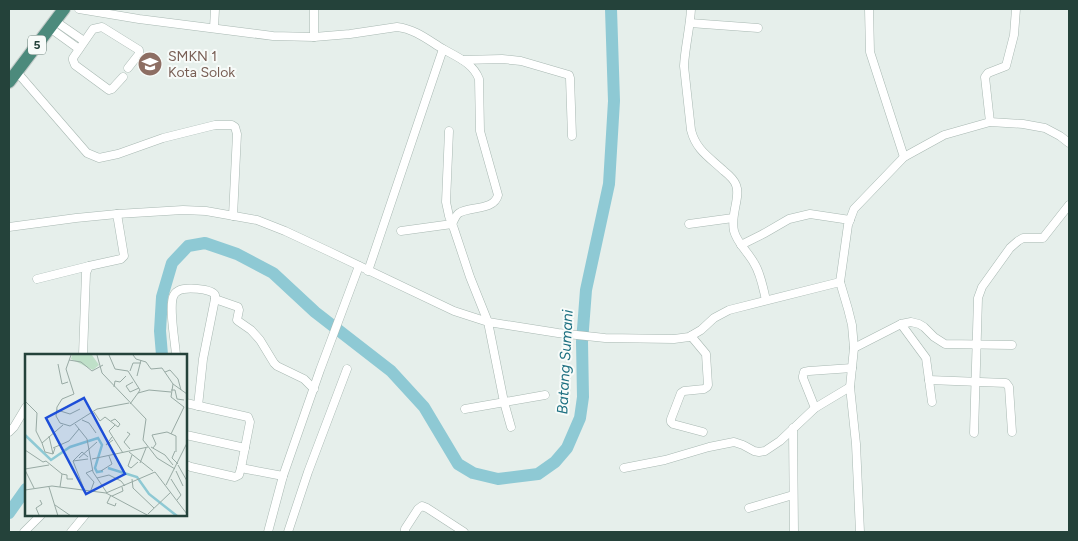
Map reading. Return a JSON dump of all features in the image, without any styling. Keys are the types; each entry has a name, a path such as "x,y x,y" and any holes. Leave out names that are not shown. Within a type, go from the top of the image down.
{"highway":[{"name":"5","path":"13,77 64,9"}],"street":[{"path":"79,9 139,19 273,36 314,37 397,27 417,32 463,60 476,72 479,79 480,131 498,195 496,202 492,204 459,213 452,224"},
{"path":"214,28 216,9"},
{"path":"314,9 314,37"},
{"path":"691,9 684,66 693,139 697,146 730,176 737,187 738,193 733,218 735,236 755,264 766,300"},
{"path":"869,9 871,58 904,157"},
{"path":"990,122 985,77 988,73 1006,66 1014,35 1016,9"},
{"path":"690,23 758,28"},
{"path":"53,24 84,41"},
{"path":"53,24 79,49"},
{"path":"122,77 112,89 108,89 74,63 73,58 94,29 99,27 106,28 139,50 128,68"},
{"path":"368,271 443,49"},
{"path":"463,60 502,59 521,61 569,75 572,136"},
{"path":"13,77 87,153 98,158 118,154 163,138 215,124 235,126 237,134 237,165 233,216"},
{"path":"860,532 856,448 850,387 854,348 850,317 840,282 848,225 854,209 904,157 944,135 990,122 1023,124 1046,128 1069,143"},
{"path":"449,131 446,202 470,277 488,322 511,427"},
{"path":"974,433 978,298 982,286 1010,248 1023,238 1043,238 1069,205"},
{"path":"9,227 117,214 191,210 257,220 285,231 454,311 488,322 558,334 605,338 674,339 691,336 714,318 729,310 840,282"},
{"path":"37,279 123,258 117,214"},
{"path":"741,245 789,219 810,214 850,220"},
{"path":"689,224 733,218"},
{"path":"401,231 452,224"},
{"path":"83,354 85,275 89,266"},
{"path":"268,532 283,476 359,266"},
{"path":"176,354 172,308 174,294 183,289 207,290 213,293 215,299 203,359 198,406"},
{"path":"215,299 238,307 237,320 260,340 274,363 279,368 304,379 314,389"},
{"path":"854,348 901,324 911,322 924,326 934,337 945,344 1012,345"},
{"path":"901,324 926,358 932,402"},
{"path":"691,336 706,354 707,388 681,393 671,422 703,432"},
{"path":"815,408 802,376 804,372 852,368"},
{"path":"288,532 308,472 347,369"},
{"path":"929,380 1008,384 1010,387 1012,432"},
{"path":"624,468 665,460 734,442 754,451 765,451 815,408 850,387"},
{"path":"465,409 545,395"},
{"path":"188,404 248,417 250,422 239,475 235,476 188,466"},
{"path":"9,432 25,409"},
{"path":"793,428 794,532"},
{"path":"188,435 245,448"},
{"path":"241,468 283,476"},
{"path":"749,508 793,495"},
{"path":"405,532 418,509 422,506 464,532"},
{"path":"24,532 40,516"},
{"path":"71,532 84,516"}],"waterway":[{"name":"Batang Sumani","path":"162,354 160,331 162,297 172,263 188,246 205,243 237,254 273,273 315,312 391,371 424,407 458,464 473,473 498,479 538,474 555,462 567,448 580,418 583,397 582,342 586,290 609,184 614,101 611,9"},
{"name":"Batang Sumani","path":"9,513 25,490"}],"place":[{"name":"SMKN 1 Kota Solok","path":"150,64"}]}
